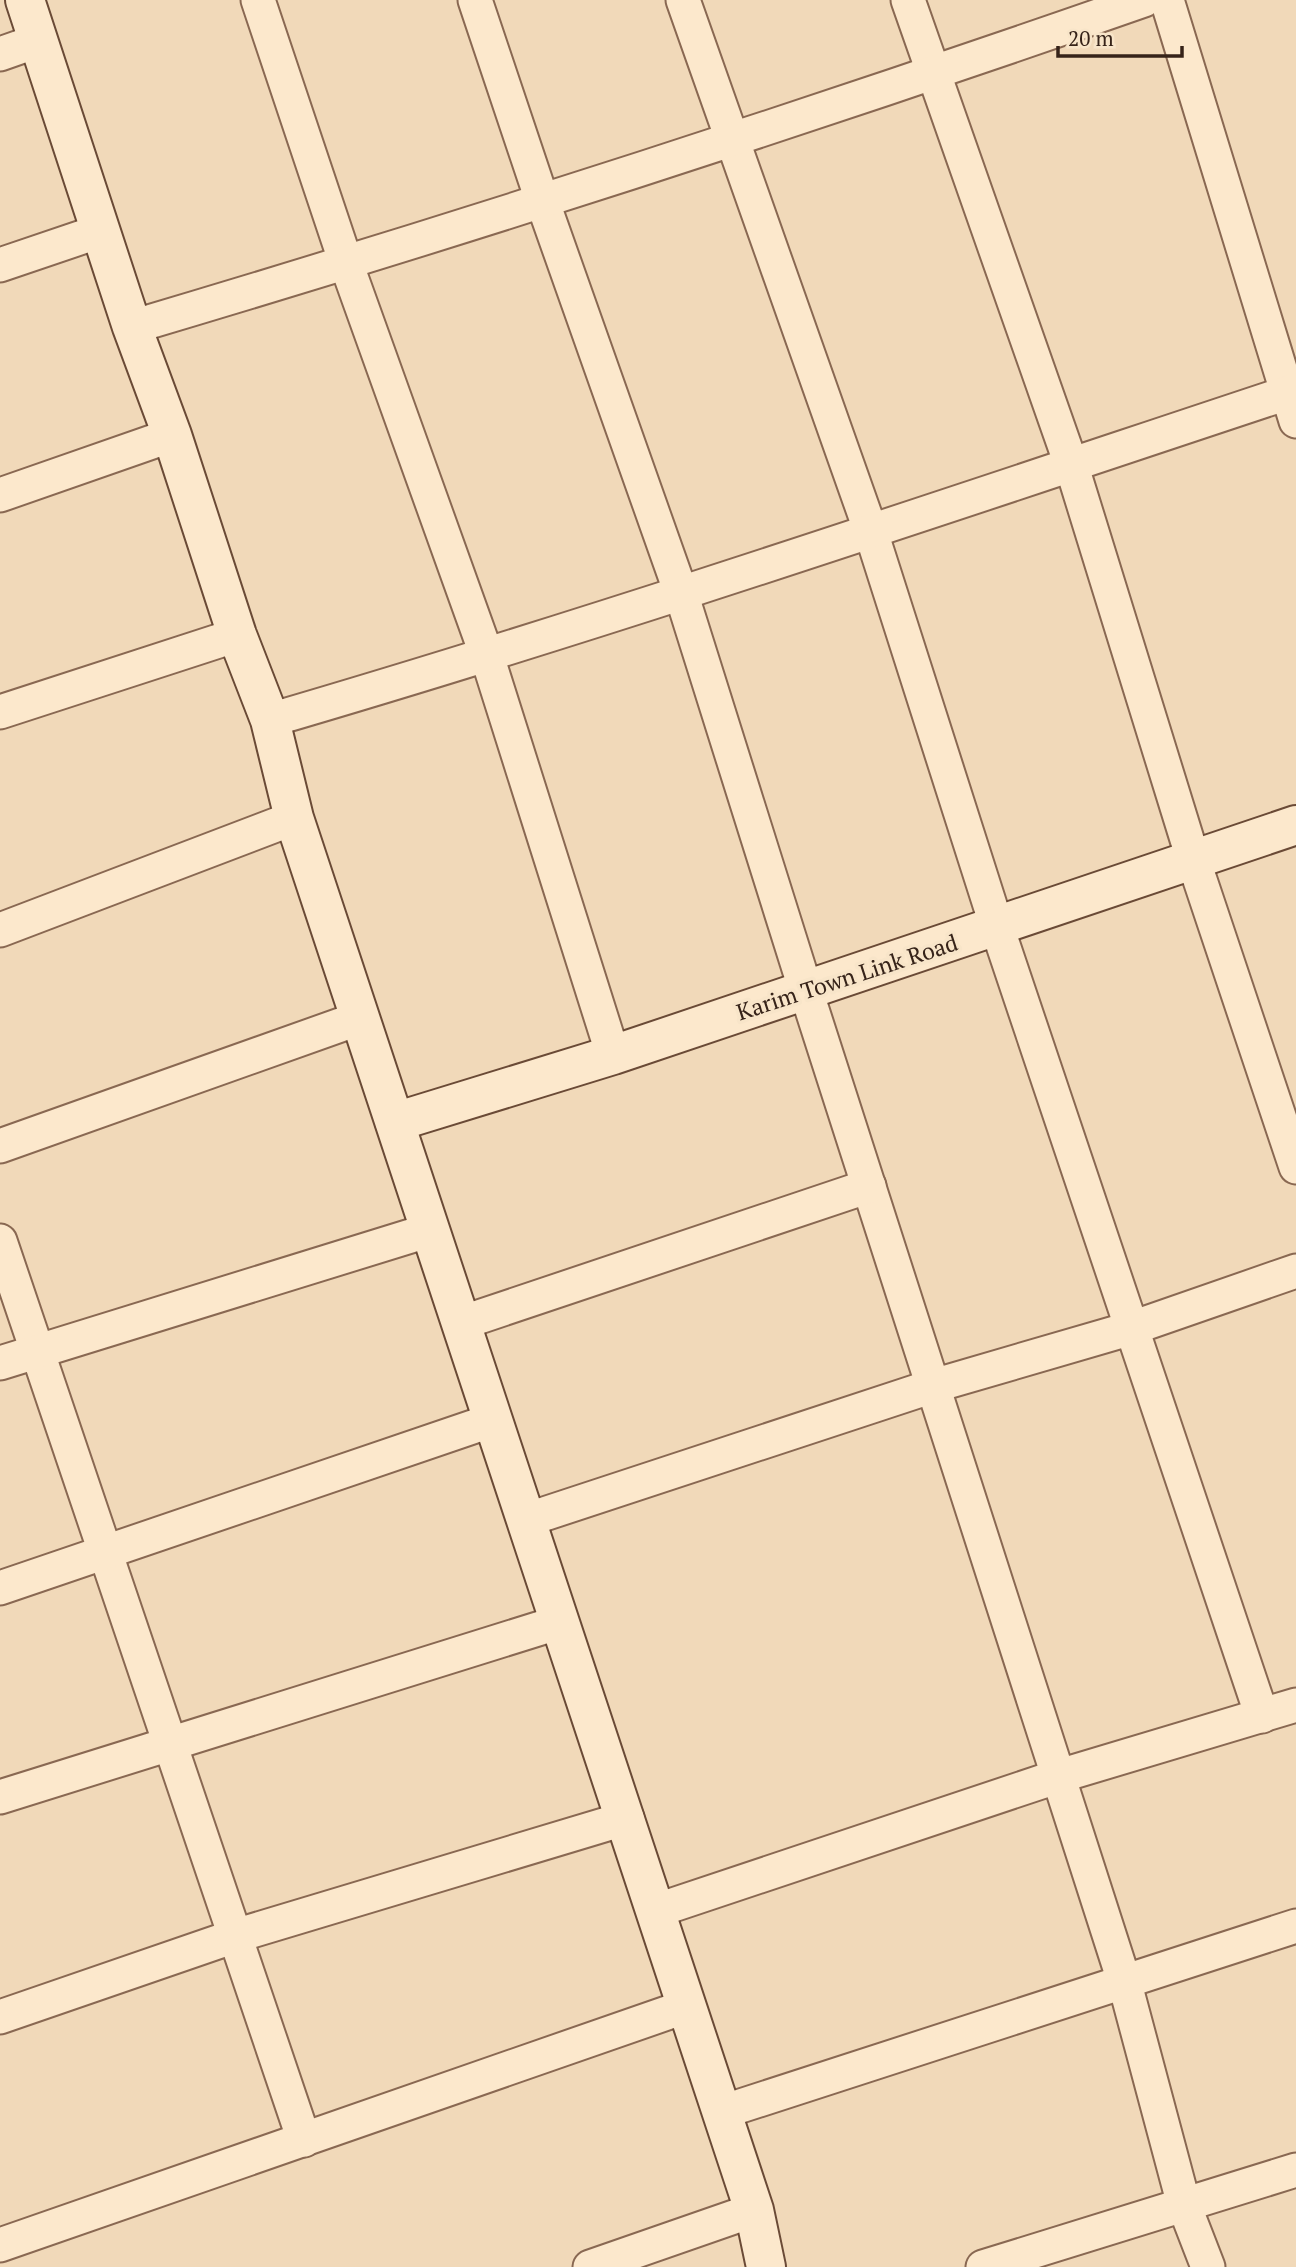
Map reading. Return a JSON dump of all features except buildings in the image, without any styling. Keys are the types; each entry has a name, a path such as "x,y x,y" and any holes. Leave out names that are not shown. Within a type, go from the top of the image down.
{"street":[{"path":"24,0 237,635 270,720 294,818 559,1622 627,1818 754,2210 766,2267"},
{"path":"258,0 346,264 487,656 613,1055"},
{"path":"475,0 542,200 681,593 1056,1777 1125,1984 1184,2206 1208,2267"},
{"path":"683,0 730,140 871,532 997,928 1262,1716"},
{"path":"908,0 1072,467 1194,862 1296,1167"},
{"path":"132,327 346,264 730,140 933,74 1144,0"},
{"path":"270,720 487,656 1072,467 1293,401 1167,0"},
{"path":"0,54 37,41"},
{"path":"0,265 100,231"},
{"path":"0,495 172,435"},
{"path":"0,712 237,635"},
{"path":"0,930 294,818"},
{"name":"Karim Town Link Road","path":"394,1122 613,1055 1194,862 1296,825"},
{"path":"0,1146 360,1018"},
{"path":"461,1324 869,1186"},
{"path":"0,1363 37,1349 430,1230"},
{"path":"0,1241 303,2140"},
{"path":"526,1520 933,1387 1132,1328 1296,1271"},
{"path":"0,1588 493,1420"},
{"path":"0,1797 559,1622"},
{"path":"655,1911 1056,1777 1296,1705"},
{"path":"0,2017 234,1936 627,1818"},
{"path":"722,2112 1125,1984 1296,1926"},
{"path":"0,2245 687,2006"},
{"path":"983,2267 1296,2170"},
{"path":"590,2267 754,2210"}]}
